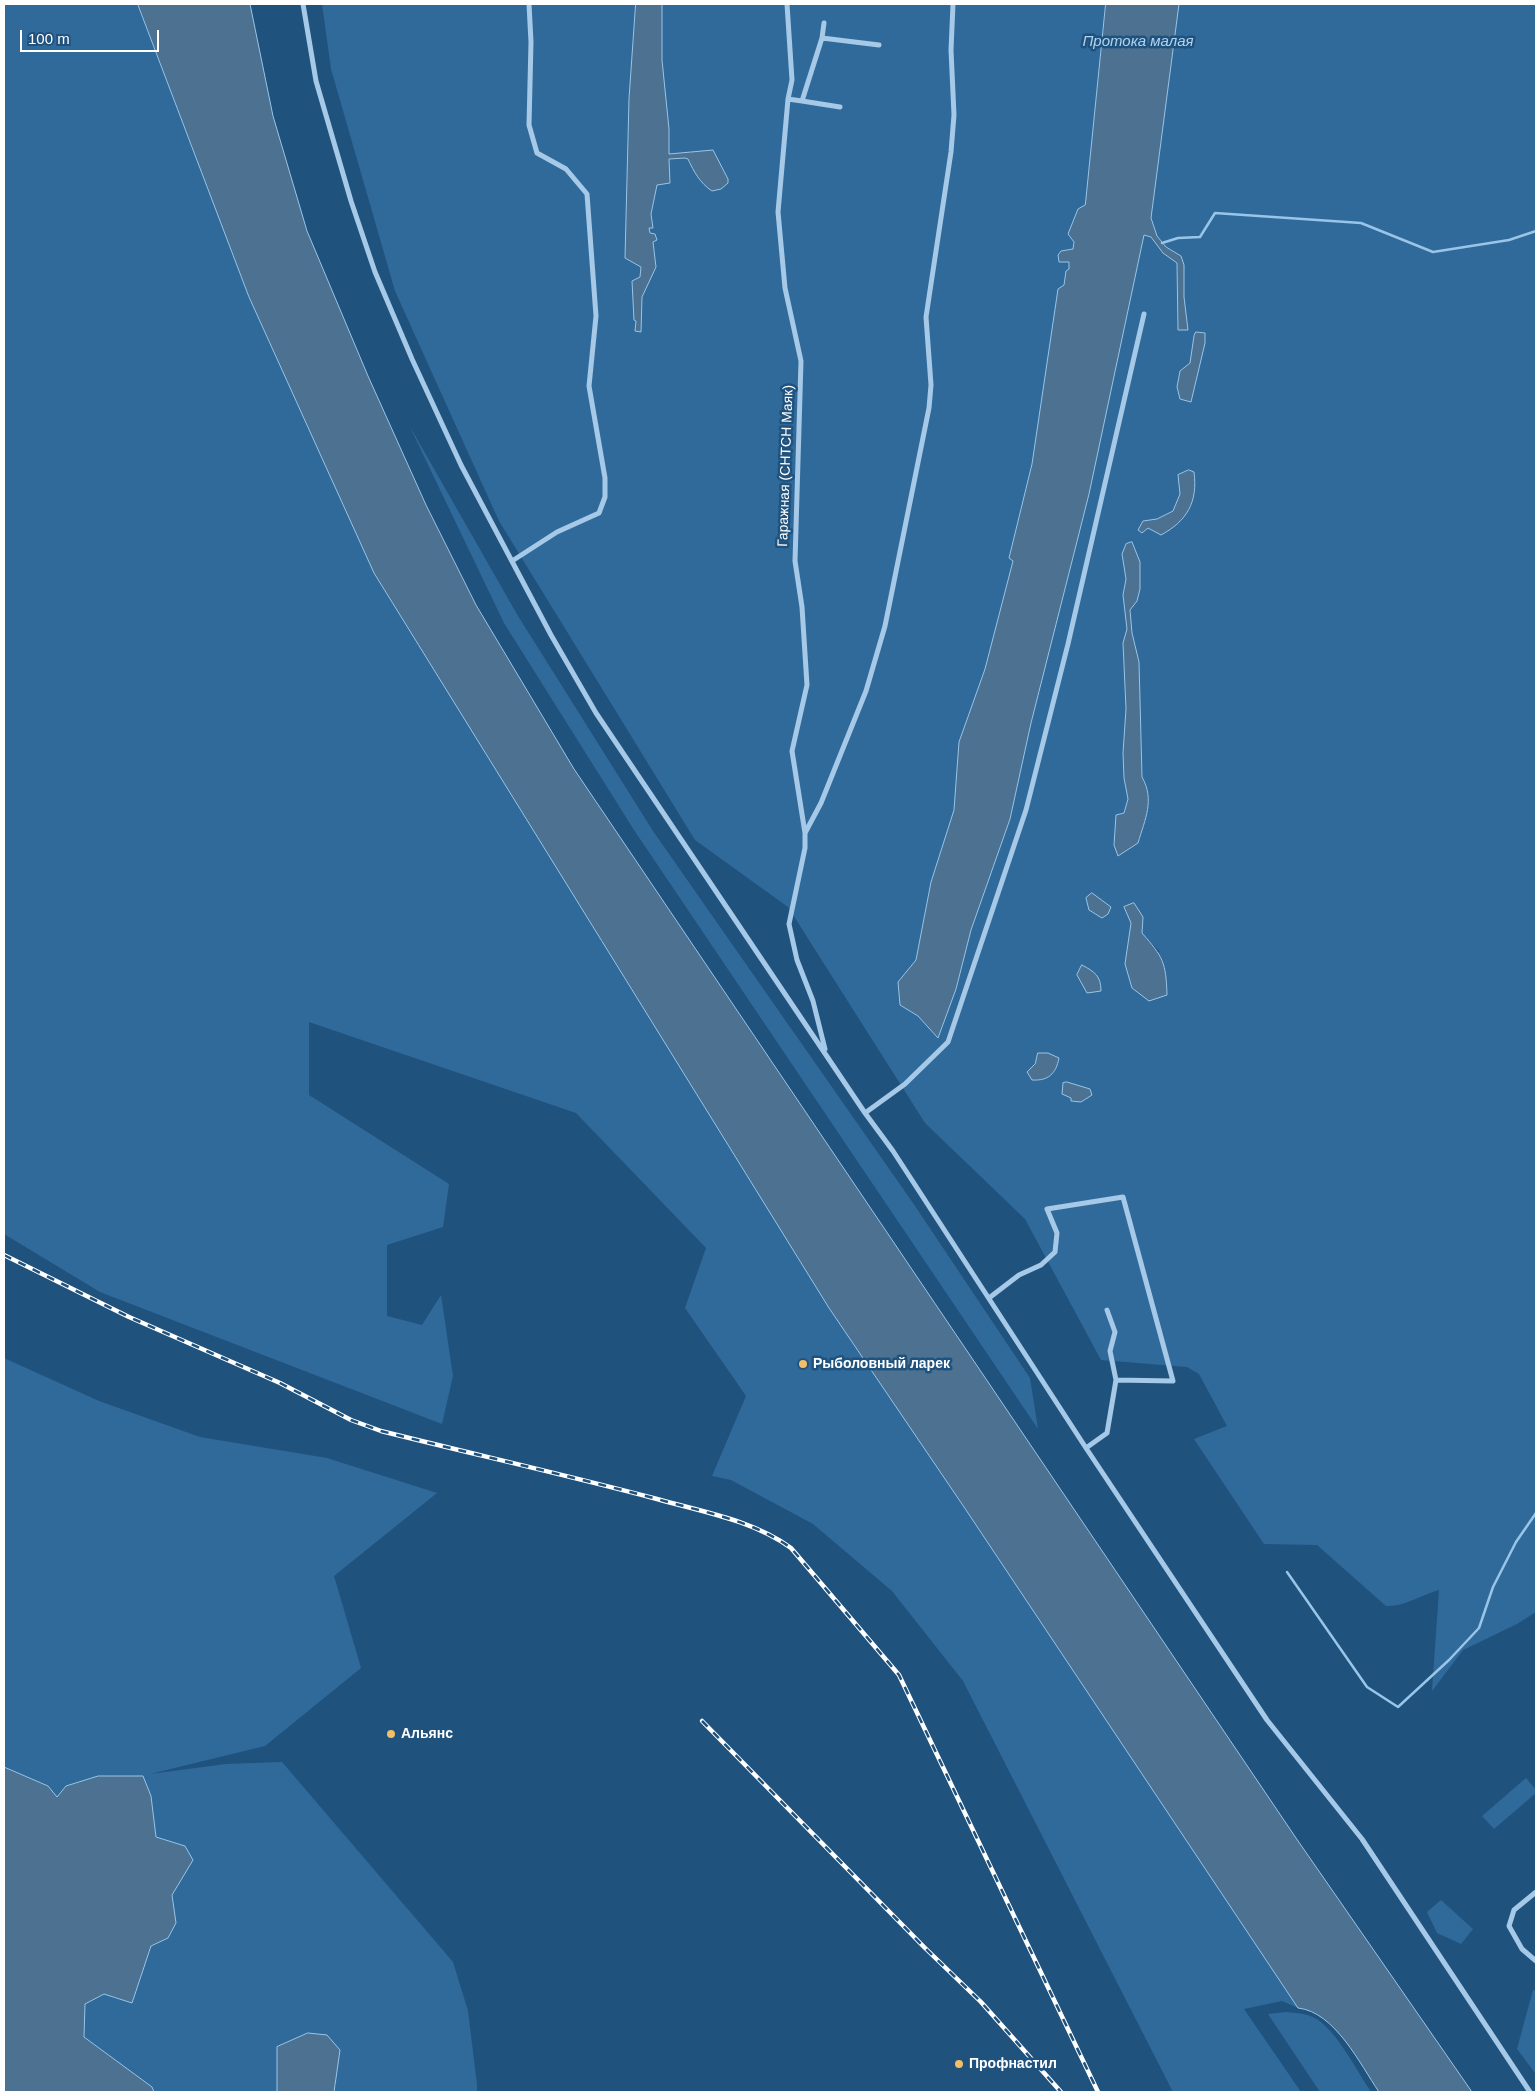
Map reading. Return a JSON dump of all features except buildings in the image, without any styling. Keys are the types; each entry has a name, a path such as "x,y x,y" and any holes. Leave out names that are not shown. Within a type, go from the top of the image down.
{"street":[{"path":"303,4 316,81 351,201 375,272 412,360 461,465 550,635 596,713 865,1113 893,1151 1086,1448 1267,1720 1362,1839 1530,2092"},
{"path":"512,561 557,532 599,513 606,497 605,478 589,386 596,316 587,194 566,169 537,153 529,124 531,42 529,4"},
{"name":"Гаражная (СНТСН Маяк)","path":"788,4 787,19 792,80 788,99 778,212 785,288 801,361 795,561 802,607 807,685 792,751 805,833"},
{"path":"826,1054 813,1001 797,960 789,924 805,848 805,833 821,804 866,691 885,626 929,408 931,385 926,317 951,152 954,115 951,50 954,4"},
{"path":"802,101 822,38 824,23"},
{"path":"822,38 879,45"},
{"path":"788,99 840,107"},
{"path":"865,1113 905,1084 948,1042 1026,810 1068,644 1144,314"},
{"path":"989,1298 1019,1276 1041,1265 1054,1252 1057,1233 1047,1209 1123,1197 1173,1381 1116,1380"},
{"path":"1086,1448 1107,1433 1116,1380 1110,1351 1115,1332 1107,1310"},
{"path":"1536,1892 1514,1910 1509,1926 1522,1949 1536,1961"}],"shaded area":[{"path":"4,4 138,4 249,297 374,573 829,1308 1298,2008 1282,2001 1244,2009 1301,2092 1173,2092 963,1681 892,1591 813,1524 731,1480 712,1476 746,1396 685,1308 706,1248 576,1113 309,1022 309,1095 449,1184 443,1227 387,1245 387,1316 422,1325 441,1295 453,1376 442,1424 100,1292 4,1234"},
{"path":"322,4 1106,4 1085,205 1078,209 1076,214 1073,249 1061,251 1069,262 1069,269 1066,271 1032,464 1009,557 1014,560 985,669 959,742 954,810 931,882 916,960 898,982 900,1005 918,1016 938,1038 956,989 971,930 1010,819 1031,723 1089,494 1143,235 1151,237 1163,253 1177,263 1178,330 1188,330 1184,297 1184,265 1181,256 1166,247 1157,236 1151,218 1179,4 1536,4 1536,1612 1517,1624 1463,1650 1432,1691 1439,1590 1406,1603 1386,1606 1317,1545 1264,1544 1194,1439 1227,1426 1199,1374 1187,1367 1101,1360 1025,1219 925,1123 788,907 695,840 499,521 395,291 331,69","holes":["1128,629 1139,662 1142,777 1148,794 1148,810 1138,843 1114,845 1116,816 1124,813 1128,799 1124,778 1123,753 1126,709 1123,643","1143,917 1142,933 1160,952 1125,964 1131,923"]},
{"path":"409,425 518,616 653,831 913,1203 1030,1378 1038,1429 634,830 504,623"},
{"path":"4,1358 99,1401 200,1437 327,1458 437,1493 334,1576 361,1668 265,1746 150,1774 226,1764 282,1762 453,1962 468,2011 477,2092 334,2092 336,2083 278,2080 277,2092 154,2092 152,2087 84,2037 85,2004 104,1994 132,2003 151,1946 168,1938 176,1923 172,1895 185,1846 156,1837 151,1796 57,1797 48,1786 4,1767"},
{"path":"1526,1778 1536,1790 1536,1793 1494,1829 1482,1816"},
{"path":"1441,1900 1473,1929 1461,1944 1437,1933 1427,1912"},
{"path":"1533,1990 1536,1991 1535,2073 1517,2049"},
{"path":"1286,2012 1310,2016 1329,2029 1371,2092 1320,2092 1268,2014"}],"water":[{"path":"138,4 250,4 273,116 307,231 368,376 426,505 476,605 574,769 1296,1838 1472,2092 1379,2092 1355,2054 1335,2029 1324,2019 1298,2008 829,1308 374,573 249,297"},
{"path":"636,4 662,4 662,60 669,129 669,154 713,150 728,179 728,183 721,189 712,191 698,177 688,159 669,159 670,183 657,185 651,214 653,228 649,228 650,233 655,234 657,240 653,242 656,267 642,297 641,332 635,331 636,321 634,320 632,281 640,277 641,267 625,258 629,99"},
{"name":"Протока малая","path":"1106,4 1179,4 1151,218 1157,236 1166,247 1181,256 1184,265 1184,297 1188,330 1178,330 1177,263 1163,253 1151,237 1144,235 1089,494 1031,723 1010,819 971,930 956,989 938,1038 918,1016 900,1005 898,982 916,960 931,882 954,810 959,742 985,669 1013,561 1009,558 1032,464 1058,289 1064,285 1066,271 1069,269 1069,262 1059,262 1058,255 1061,251 1073,249 1074,242 1068,234 1078,209 1085,205"},
{"path":"1196,332 1205,333 1205,343 1191,402 1180,399 1177,387 1180,371 1190,363"},
{"path":"1189,470 1194,472 1194,493 1189,510 1184,517 1170,530 1161,535 1148,528 1142,533 1138,530 1143,521 1157,519 1173,511 1180,494 1178,475"},
{"path":"1132,542 1140,562 1140,589 1137,601 1130,610 1132,633 1139,662 1142,777 1148,794 1148,810 1138,843 1118,856 1114,845 1116,815 1124,813 1128,799 1124,778 1123,753 1126,709 1123,643 1127,629 1123,595 1126,579 1122,554 1126,544"},
{"path":"1092,893 1111,907 1108,914 1102,918 1089,910 1086,898"},
{"path":"1134,903 1143,917 1142,933 1159,954 1166,975 1167,995 1149,1001 1132,988 1125,964 1131,923 1124,907"},
{"path":"1082,965 1096,975 1100,982 1101,991 1087,993 1077,975"},
{"path":"1038,1053 1048,1053 1059,1058 1056,1068 1047,1078 1032,1080 1027,1072 1035,1064"},
{"path":"1067,1082 1090,1089 1092,1095 1081,1102 1071,1101 1071,1098 1062,1094 1063,1083"},
{"path":"4,1767 48,1786 57,1797 66,1786 98,1776 143,1776 151,1796 156,1837 185,1846 193,1860 172,1895 176,1923 168,1938 151,1946 132,2003 104,1994 85,2004 84,2037 152,2087 154,2092 4,2092"},
{"path":"308,2033 327,2035 340,2050 334,2092 277,2092 277,2047"}],"waterway":[{"path":"1162,243 1178,238 1200,237 1215,213 1361,223 1433,252 1509,240 1536,231"},
{"path":"1287,1572 1367,1687 1398,1707 1449,1660 1479,1628 1493,1587 1516,1542 1536,1513"}],"railway":[{"path":"4,1255 129,1317 280,1383 351,1420 381,1431 588,1481 727,1518 760,1530 791,1548 899,1675 1098,2092"},
{"path":"702,1721 924,1947 981,2002 1061,2092"}],"place":[{"name":"Рыболовный ларек","path":"803,1364"},
{"name":"Альянс","path":"391,1734"},
{"name":"Профнастил","path":"959,2064"}]}
